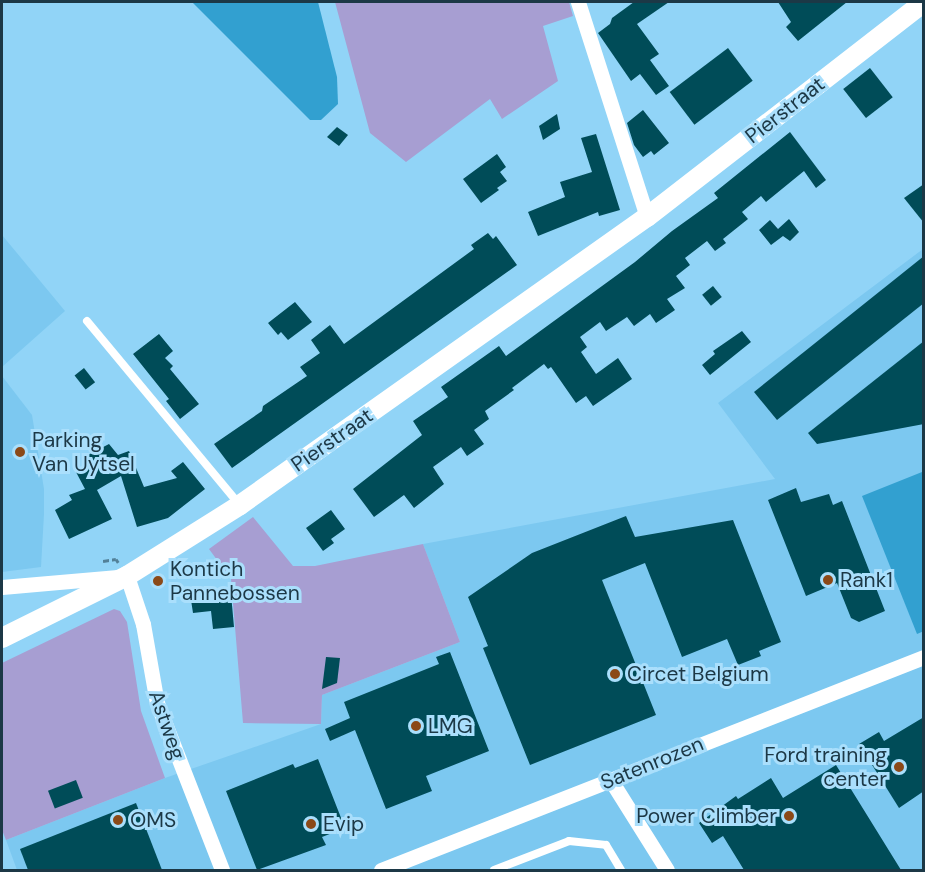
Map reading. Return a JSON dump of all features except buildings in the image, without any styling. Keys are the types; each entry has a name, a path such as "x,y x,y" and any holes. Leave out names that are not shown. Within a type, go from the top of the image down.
{"street":[{"path":"578,2 647,217"},
{"name":"Pierstraat","path":"2,638 128,576 240,505 647,217 924,2"},
{"path":"2,587 128,576"},
{"name":"Astweg","path":"128,576 143,624 157,704 222,870"},
{"name":"Satenrozen","path":"381,870 924,657"},
{"path":"610,779 667,870"}],"lane":[{"path":"87,321 240,505"},
{"path":"494,870 569,841 606,846 621,870"}],"shaded area":[{"path":"192,2 318,2 337,77 338,104 321,120 310,120"},
{"path":"335,2 569,2 573,16 543,26 558,81 502,119 490,99 406,162 370,133"},
{"path":"2,235 65,311 2,367"},
{"path":"923,249 923,870 17,870 6,840 165,778 321,724 322,695 460,642 423,544 775,479 718,403"},
{"name":"Parking Van Uytsel","path":"2,376 32,415 44,489 44,514 41,567 2,572"},
{"path":"922,472 924,631 917,634 862,496"},
{"path":"253,517 293,566 315,566 423,544 460,642 322,695 321,724 243,723 231,579 209,549"},
{"path":"114,609 120,611 127,622 141,711 165,778 6,840 2,830 2,663"}],"place":[{"name":"Parking Van Uytsel","path":"20,452"},
{"name":"Rank1","path":"828,580"},
{"name":"Kontich Pannebossen","path":"158,581"},
{"name":"Circet Belgium","path":"615,674"},
{"name":"LMG","path":"416,726"},
{"name":"Ford training center","path":"899,767"},
{"name":"Power Climber","path":"789,816"},
{"name":"OMS","path":"118,820"},
{"name":"Evip","path":"311,824"}]}
